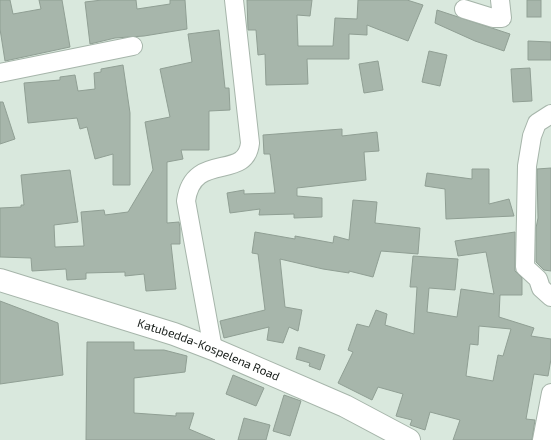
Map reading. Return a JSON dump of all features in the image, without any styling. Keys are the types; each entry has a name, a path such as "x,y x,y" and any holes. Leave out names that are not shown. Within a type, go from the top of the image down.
{"main road":[{"name":"Katubedda-Kospelena Road","path":"0,280 174,334 213,349 345,406 409,440"}],"street":[{"path":"213,349 186,201 188,189 191,183 200,176 212,169 237,164 244,160 249,152 250,143 234,0"},
{"path":"464,9 493,18 502,18 500,0"},
{"path":"0,72 133,46"},
{"path":"551,114 537,123 532,136 526,166 525,267 538,279 541,288 551,297"},
{"path":"542,440 551,393"}],"building":[{"path":"0,0 10,0 13,14 41,9 39,0 62,0 70,47 5,61 0,29"},
{"path":"102,0 136,0 137,9 170,4 170,0 185,0 187,29 144,36 115,38 90,44 85,2"},
{"path":"247,0 312,0 310,16 297,15 298,46 333,46 335,18 357,19 358,0 407,0 423,5 408,41 367,25 367,35 349,34 349,59 307,59 308,84 266,85 265,54 258,55 256,30 248,30"},
{"path":"527,0 541,0 541,17 527,17"},
{"path":"437,10 510,34 504,51 475,41 435,23"},
{"path":"219,30 225,88 229,88 230,110 209,111 209,150 181,150 183,159 167,162 167,223 179,222 180,228 180,244 171,244 176,289 146,291 144,274 125,276 125,272 86,273 86,279 67,280 66,269 32,271 31,258 0,257 0,208 21,207 21,205 24,205 21,175 70,170 78,222 54,225 55,247 84,246 81,212 104,210 105,215 128,212 153,170 145,122 170,117 160,69 192,62 188,34"},
{"path":"528,41 551,42 551,60 528,60"},
{"path":"429,51 447,55 440,86 422,82"},
{"path":"378,61 383,90 364,93 359,64"},
{"path":"123,65 130,113 130,185 113,185 113,154 95,159 87,127 80,129 77,118 28,123 24,83 60,80 60,77 75,75 78,91 95,89 94,73 101,72 101,69"},
{"path":"530,68 532,101 513,102 511,69"},
{"path":"0,102 3,102 15,139 0,144"},
{"path":"342,129 342,136 377,132 379,151 364,152 366,180 297,188 297,196 322,198 322,217 294,218 294,214 259,215 260,209 230,213 227,193 244,190 244,194 275,193 270,154 264,154 263,135"},
{"path":"551,168 551,271 544,270 536,262 536,228 538,218 537,169"},
{"path":"472,169 489,169 489,204 509,199 514,216 446,219 445,189 425,186 427,173 472,179"},
{"path":"353,200 377,202 375,223 420,228 418,254 381,251 373,277 349,271 349,273 323,269 280,259 285,307 302,310 298,331 289,327 283,343 267,340 269,327 224,338 220,321 265,310 258,254 252,253 255,232 295,239 295,236 333,243 334,236 349,240"},
{"path":"515,232 515,271 522,278 522,295 500,295 499,317 534,328 531,336 551,339 551,359 548,376 534,374 526,419 535,420 532,440 453,440 460,420 430,412 425,430 410,425 412,420 396,416 403,394 378,387 372,400 338,383 353,352 348,350 357,324 369,327 376,310 387,314 385,325 414,334 417,287 410,287 413,256 458,259 455,290 429,288 427,312 457,317 461,289 494,294 486,252 458,256 455,241","holes":["479,326 511,329 503,356 498,355 493,381 466,376 470,344 478,345"]},
{"path":"0,301 58,323 63,375 0,384"},
{"path":"87,342 134,342 134,350 164,350 187,356 185,372 134,378 134,413 176,416 176,413 194,413 189,429 215,440 86,440"},
{"path":"299,347 325,355 320,370 309,366 310,363 296,359"},
{"path":"233,375 264,388 256,406 226,394"},
{"path":"284,395 301,401 290,436 273,431"},
{"path":"244,418 270,425 266,440 238,440"}]}
